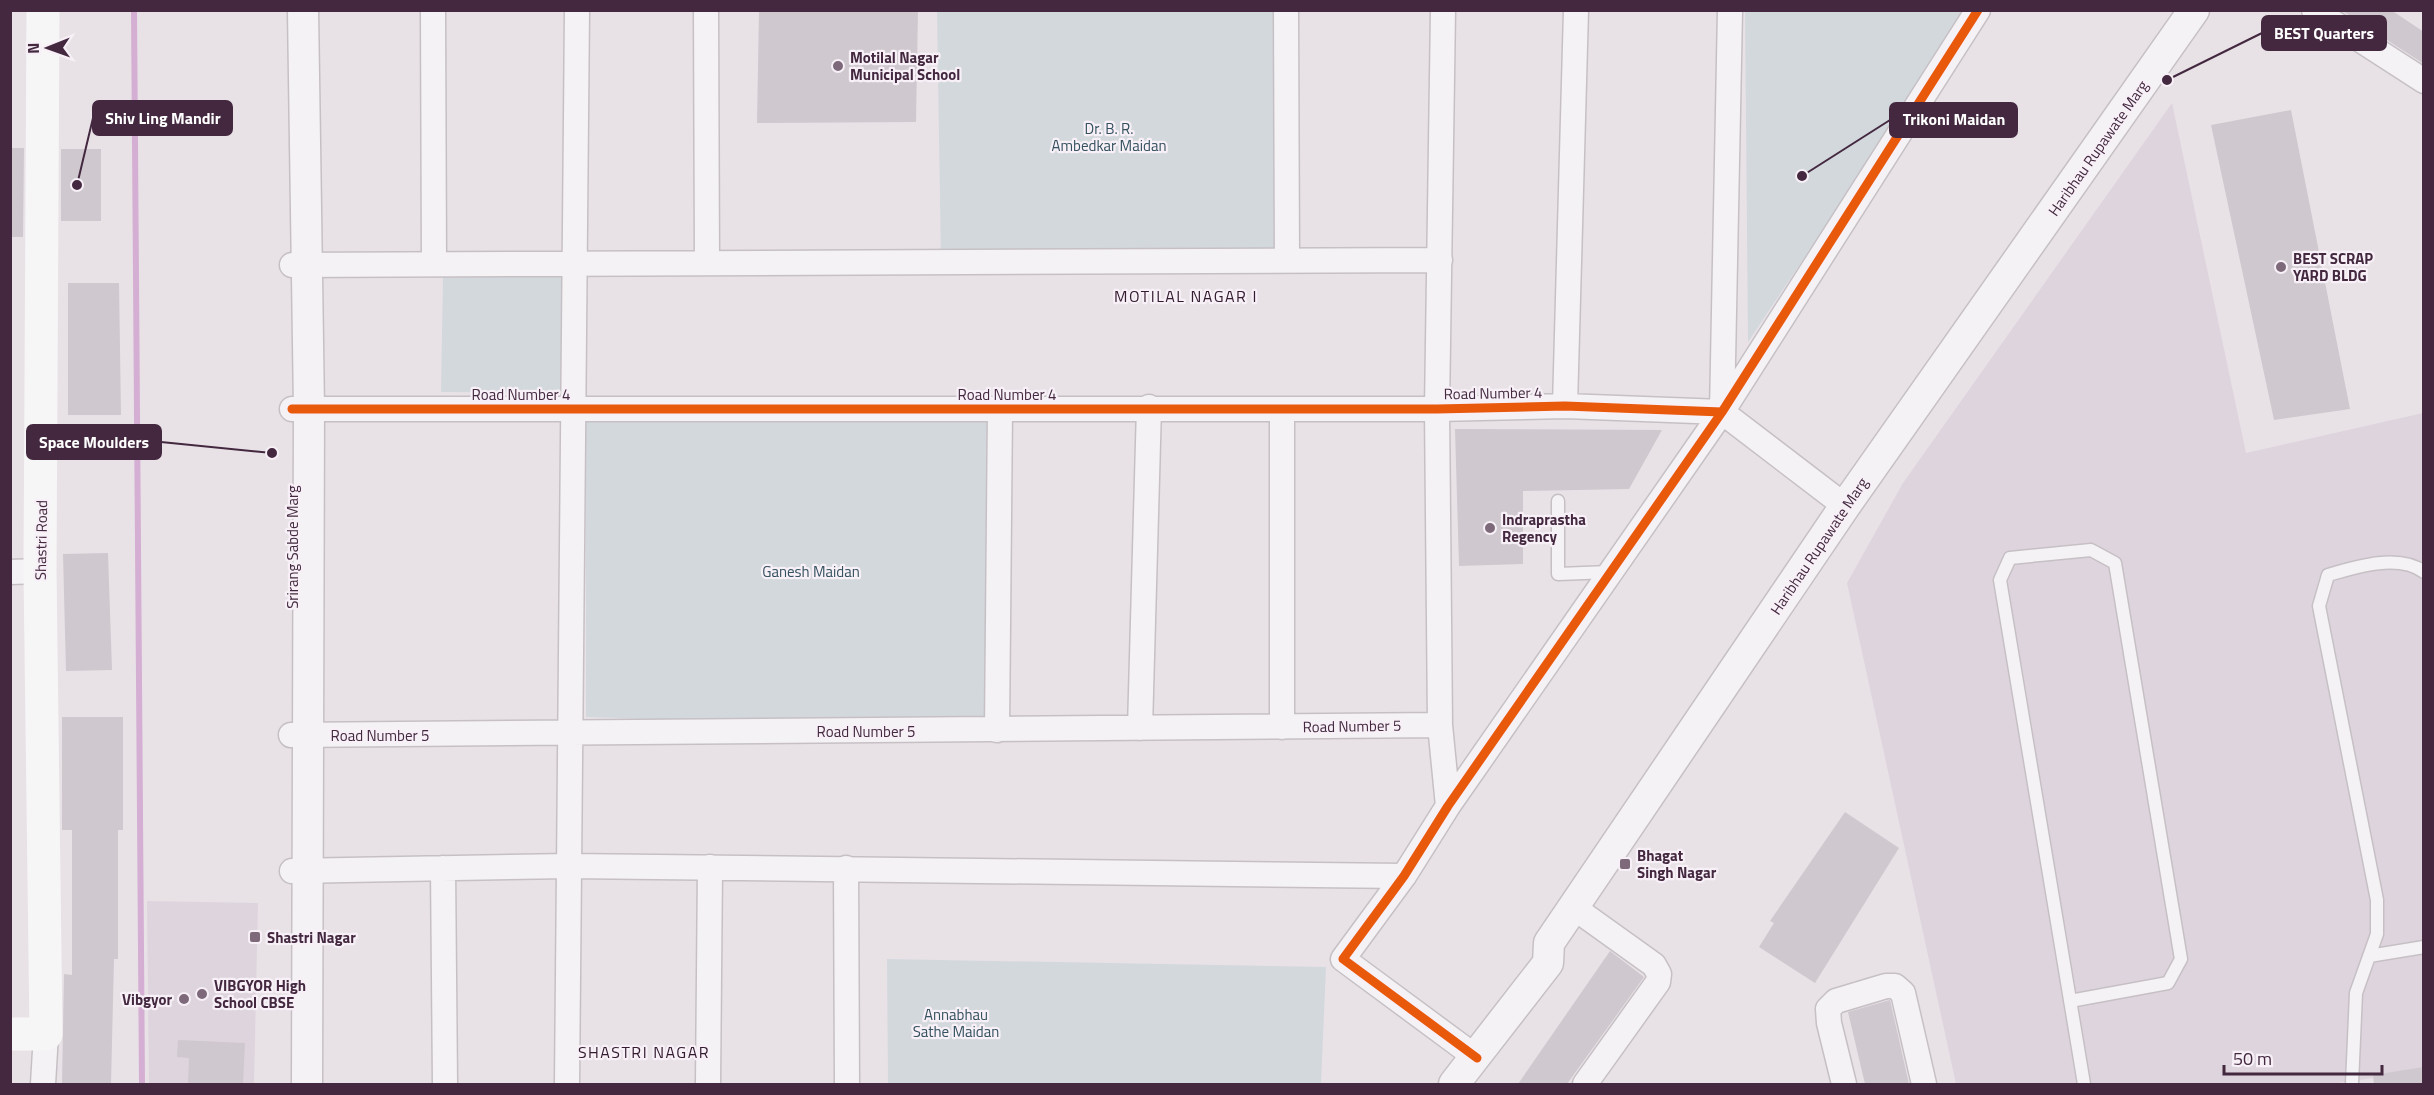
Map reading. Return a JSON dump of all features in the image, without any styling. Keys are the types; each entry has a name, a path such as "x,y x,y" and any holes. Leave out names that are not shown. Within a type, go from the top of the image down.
{"main road":[{"name":"Shastri Road","path":"43,10 25,572 46,1034"},
{"path":"10,1034 46,1034"}],"street":[{"name":"Srirang Sabde Marg","path":"290,10 299,265 301,409 299,871 292,1084"},
{"path":"303,10 299,265 1440,260"},
{"path":"433,10 434,264"},
{"path":"567,1084 577,10"},
{"path":"706,10 707,263"},
{"path":"1286,10 1287,260"},
{"path":"1443,10 1437,409 1440,725 1448,806"},
{"path":"1565,406 1576,10"},
{"path":"1722,412 1730,10"},
{"path":"1436,1084 1471,1053 1343,959 1404,876 1448,806 1722,412 1978,10"},
{"name":"Haribhau Rupawate Marg","path":"1454,1084 1471,1053 1548,963 1549,943 1573,907 1845,506 2194,10"},
{"path":"2313,10 2424,81"},
{"name":"Road Number 4","path":"301,409 1149,407 1437,409 1565,406 1722,412"},
{"path":"1140,728 1149,407"},
{"path":"997,730 1000,409"},
{"path":"1282,409 1282,727"},
{"path":"1722,412 1845,506"},
{"name":"Road Number 5","path":"299,735 1440,725"},
{"path":"307,1084 299,871 569,866 1404,876"},
{"path":"708,1084 710,867"},
{"path":"443,868 445,1084"},
{"path":"846,868 848,1084"},
{"path":"1573,907 1654,964 1659,974 1658,982 1585,1084"},
{"path":"1840,1084 1828,1009 1836,1001 1887,986 1895,986 1903,993 1924,1084"},
{"path":"43,1084 46,1034"}],"lane":[{"path":"1558,501 1558,574 1610,572"},
{"path":"2070,1001 2168,983 2181,959 2115,563 2091,549 2010,558 2000,580 2070,1001 2084,1084"},
{"path":"2352,1084 2356,993 2377,934 2377,900 2319,606 2328,574 2370,562 2415,565 2424,572"},
{"path":"2369,956 2424,946"}],"shaded area":[{"path":"2172,103 2246,453 2423,413 2423,1071 2331,1084 1956,1084 1847,583 1903,483"},
{"name":"VIBGYOR High School CBSE","path":"147,901 258,903 254,1084 149,1084"}],"green space":[{"name":"Dr. B. R. Ambedkar Maidan","path":"937,11 1278,11 1280,260 941,262"},
{"path":"1745,11 1969,11 1748,342"},
{"path":"443,276 565,277 564,393 441,392"},
{"name":"Ganesh Maidan","path":"586,419 987,420 996,729 586,717"},
{"name":"Annabhau Sathe Maidan","path":"887,959 1326,967 1321,1084 888,1084"}],"building":[{"name":"Motilal Nagar Municipal School","path":"759,10 918,10 916,122 757,123"},
{"path":"2341,10 2391,10 2424,32 2424,64"},
{"name":"BEST SCRAP YARD BLDG","path":"2291,110 2350,409 2274,420 2211,125"},
{"path":"10,148 24,148 23,237 10,237"},
{"path":"61,149 101,149 101,221 61,221"},
{"path":"68,283 119,283 121,415 68,415"},
{"name":"Indraprastha Regency","path":"1455,429 1662,430 1629,489 1523,491 1523,564 1459,566"},
{"path":"108,553 112,670 66,671 63,554"},
{"path":"62,717 123,717 123,830 118,830 118,959 114,959 111,1084 62,1084 64,974 72,975 72,830 62,830"},
{"path":"1845,812 1899,848 1815,983 1759,947 1774,923 1770,921"},
{"path":"1610,951 1644,977 1567,1084 1518,1084"},
{"path":"1890,1000 1909,1084 1865,1084 1848,1012"},
{"path":"178,1040 245,1043 243,1084 188,1084 189,1058 177,1057"},
{"path":"2424,1067 2424,1084 2374,1084 2373,1075"}],"waterway":[{"path":"134,10 142,1084"}],"cycle path":[{"path":"1477,1058 1343,959 1404,876 1448,806 1722,412 1978,10"},
{"path":"292,409 1437,409 1565,406 1722,412"}],"place":[{"name":"Motilal Nagar Municipal School","path":"838,66"},
{"name":"BEST Quarters","path":"2167,80"},
{"name":"Trikoni Maidan","path":"1802,176"},
{"name":"Shiv Ling Mandir","path":"77,185"},
{"name":"BEST SCRAP YARD BLDG","path":"2281,267"},
{"name":"Space Moulders","path":"272,453"},
{"name":"Indraprastha Regency","path":"1490,528"},
{"name":"Bhagat Singh Nagar","path":"1625,864"},
{"name":"Shastri Nagar","path":"255,937"},
{"name":"VIBGYOR High School CBSE","path":"202,994"},
{"name":"Vibgyor","path":"184,999"}],"district":[{"name":"MOTILAL NAGAR I","path":"1186,296"},
{"name":"SHASTRI NAGAR","path":"644,1052"}]}
